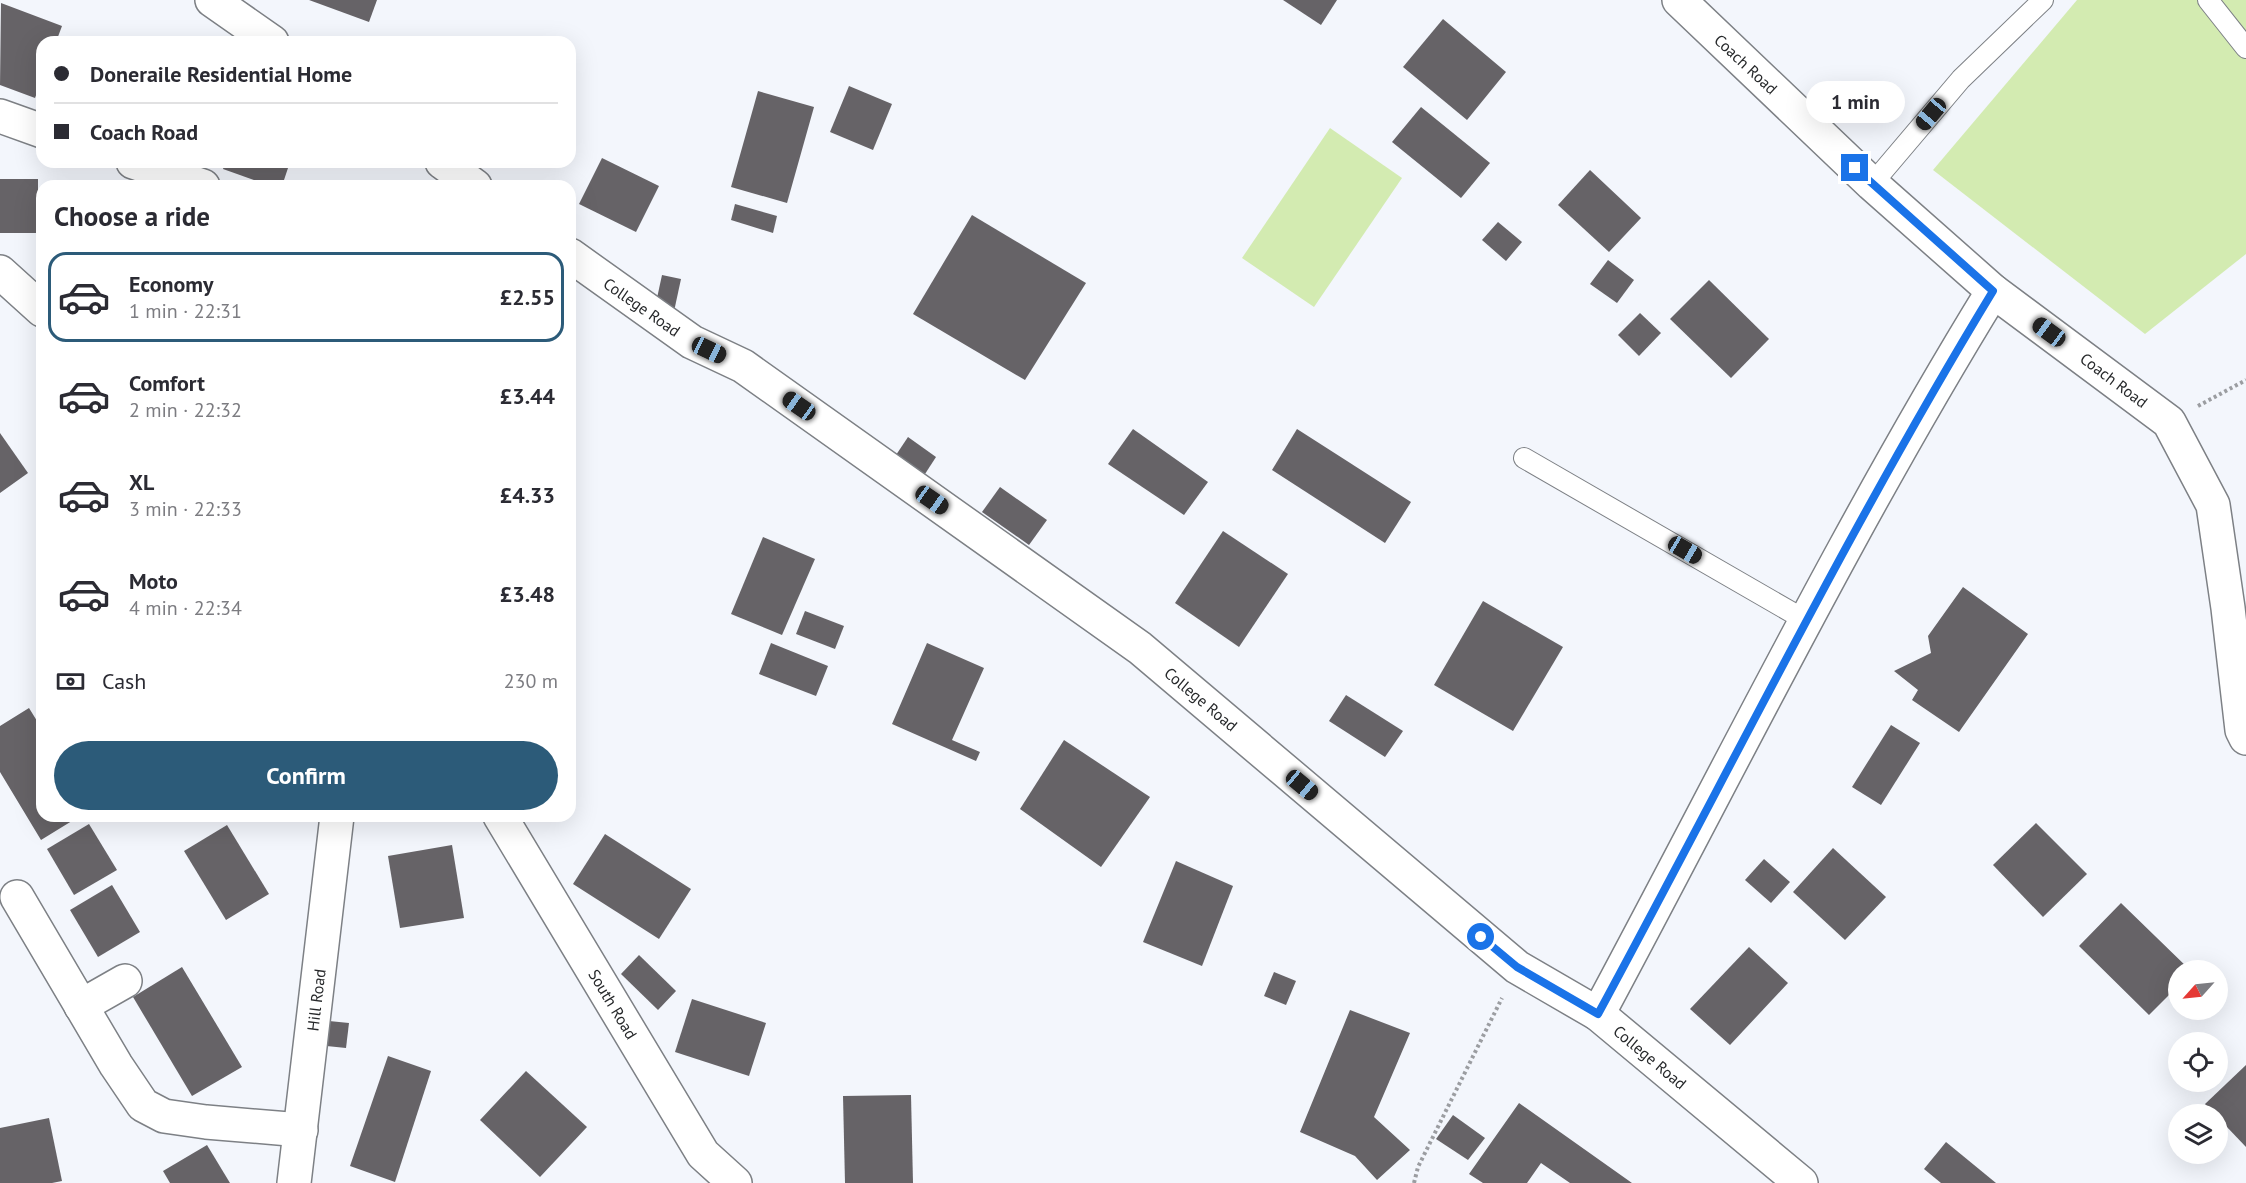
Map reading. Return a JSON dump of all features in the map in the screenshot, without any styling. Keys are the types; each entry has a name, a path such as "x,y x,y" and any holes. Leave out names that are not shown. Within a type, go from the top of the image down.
{"street":[{"path":"212,0 263,36"},
{"name":"Coach Road","path":"1679,0 1872,184 1993,291 2169,422 2213,506 2242,730 2246,738"},
{"path":"0,116 36,129"},
{"path":"150,168 186,180"},
{"path":"450,168 467,180"},
{"name":"College Road","path":"576,259 692,342 743,366 1140,648 1517,967 1598,1014 1801,1183"},
{"path":"0,272 36,305"},
{"path":"576,279 608,283"},
{"path":"1598,1014 1805,620 1945,369 1993,291"},
{"name":"Hill Road","path":"294,1183 336,822"},
{"name":"South Road","path":"504,822 703,1154 735,1183"},
{"path":"16,897 143,1105 164,1116 301,1130"},
{"path":"81,1006 125,981"}],"lane":[{"path":"1872,184 1961,79 2043,0"},
{"path":"2208,0 2246,48"},
{"path":"1524,458 1805,620"}],"path":[{"path":"2169,422 2246,380"},
{"path":"1414,1183 1418,1167 1517,967"}],"green space":[{"path":"2077,0 2246,0 2246,254 2145,334 1933,170"},
{"path":"1330,128 1402,178 1314,307 1242,258"}],"building":[{"path":"309,0 377,0 369,22"},
{"path":"1283,0 1337,0 1321,25"},
{"path":"1,3 62,26 58,36 36,36 35,98 0,85"},
{"path":"1443,19 1506,72 1467,120 1403,67"},
{"path":"849,86 892,104 873,150 830,132"},
{"path":"758,91 814,107 787,203 731,187"},
{"path":"1421,107 1490,163 1461,198 1392,142"},
{"path":"602,158 659,186 636,232 579,204"},
{"path":"288,168 284,180 254,180 223,169"},
{"path":"1590,170 1641,218 1609,252 1558,205"},
{"path":"0,179 38,179 36,180 36,233 0,233"},
{"path":"735,204 777,216 773,233 731,220"},
{"path":"972,215 1086,283 1025,380 913,314"},
{"path":"1498,222 1522,242 1506,261 1482,240"},
{"path":"1608,260 1634,280 1617,303 1590,284"},
{"path":"662,275 681,279 673,316 654,312"},
{"path":"1709,280 1769,339 1731,378 1670,319"},
{"path":"1640,313 1661,333 1639,356 1618,335"},
{"path":"1133,429 1208,482 1184,515 1108,464"},
{"path":"1297,429 1411,502 1385,543 1272,470"},
{"path":"0,433 28,473 0,493"},
{"path":"908,437 936,457 925,474 896,455"},
{"path":"1000,487 1047,520 1029,545 982,512"},
{"path":"1223,531 1288,574 1239,647 1175,603"},
{"path":"763,537 815,559 782,635 731,614"},
{"path":"1963,587 2028,634 1959,732 1912,700 1918,690 1894,671 1931,653 1928,636"},
{"path":"1483,601 1563,647 1513,731 1434,685"},
{"path":"805,611 844,626 835,649 796,634"},
{"path":"771,643 828,666 816,696 759,674"},
{"path":"927,643 984,668 952,740 980,752 976,761 892,724"},
{"path":"1346,695 1403,731 1385,757 1329,721"},
{"path":"29,708 36,719 36,822 70,822 41,840 0,772 0,726"},
{"path":"1891,725 1920,743 1881,805 1852,787"},
{"path":"1064,740 1150,797 1101,867 1020,809"},
{"path":"2036,823 2087,874 2043,917 1993,865"},
{"path":"89,824 117,870 74,895 47,849"},
{"path":"227,825 269,894 226,920 184,851"},
{"path":"605,834 691,889 659,939 573,884"},
{"path":"452,845 464,918 400,928 388,856"},
{"path":"1833,848 1886,897 1845,940 1793,892"},
{"path":"1764,859 1790,882 1771,903 1745,880"},
{"path":"1176,861 1233,886 1202,966 1143,942"},
{"path":"112,885 140,932 98,957 70,910"},
{"path":"2121,903 2180,960 2168,960 2168,996 2149,1015 2079,946"},
{"path":"1749,947 1788,983 1730,1045 1690,1009"},
{"path":"639,955 676,991 658,1010 621,974"},
{"path":"182,967 242,1067 192,1096 133,997"},
{"path":"1274,972 1296,981 1286,1005 1264,996"},
{"path":"692,999 766,1023 749,1076 675,1052"},
{"path":"1350,1010 1410,1033 1374,1117 1410,1150 1377,1180 1355,1156 1300,1132"},
{"path":"319,1020 349,1023 346,1048 317,1045"},
{"path":"388,1056 431,1071 395,1182 350,1166"},
{"path":"2246,1065 2246,1147 2228,1128 2228,1104 2205,1104 2218,1092 2228,1092 2228,1082"},
{"path":"526,1071 587,1127 540,1177 480,1120"},
{"path":"911,1095 913,1183 845,1183 843,1096"},
{"path":"1519,1103 1632,1183 1570,1183 1541,1163 1527,1183 1483,1183 1469,1174"},
{"path":"1453,1115 1485,1138 1468,1160 1436,1139"},
{"path":"49,1118 62,1181 0,1183 0,1128"},
{"path":"1946,1142 1996,1183 1941,1183 1924,1169"},
{"path":"207,1145 230,1183 170,1183 163,1171"}],"route":[{"path":"1481,937 1517,967 1598,1014 1805,620 1945,369 1993,291 1855,168"}]}
